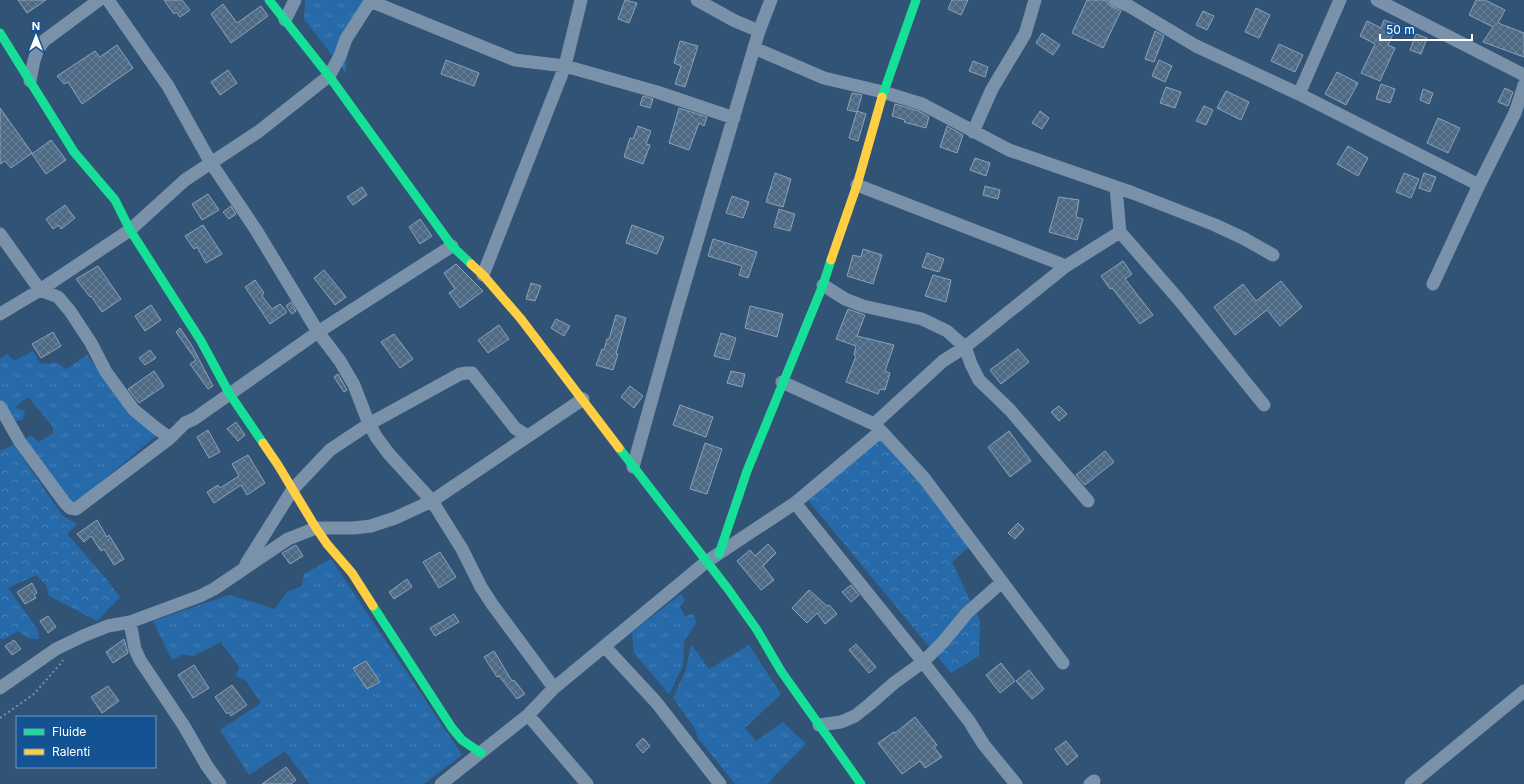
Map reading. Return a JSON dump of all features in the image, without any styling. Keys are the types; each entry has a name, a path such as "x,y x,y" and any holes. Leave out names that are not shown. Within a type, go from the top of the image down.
{"street":[{"path":"30,81 35,55 40,45 99,0"},
{"path":"108,0 168,86 211,163 256,230 318,332 340,361 354,385 377,438 432,501 462,549 481,587 492,604 554,688"},
{"path":"269,0 329,76 452,246 483,275 521,319 583,399 633,468 743,608 781,671 861,784"},
{"path":"285,20 295,0"},
{"path":"0,314 40,290 130,230 185,180 258,132 329,76 340,56 346,39 370,0 515,60 565,66 657,92 734,118"},
{"path":"483,275 565,66 581,0"},
{"path":"697,0 735,21 759,31"},
{"path":"633,468 673,324 759,31 771,0"},
{"path":"719,554 747,470 823,285 857,185 882,92 916,0"},
{"path":"973,132 992,89 1025,34 1035,0"},
{"path":"1115,0 1130,3 1196,46 1299,94 1479,184"},
{"path":"1299,94 1340,0"},
{"path":"1377,0 1524,75"},
{"path":"0,33 74,152 115,200 130,230 201,341 229,393 293,489 316,528 327,544 352,573 452,728 462,740 481,753"},
{"path":"754,48 824,78 882,92 922,104 1009,150 1215,225 1243,238 1273,255"},
{"path":"1433,284 1479,184 1515,113 1524,85"},
{"path":"857,185 1066,266"},
{"path":"1116,188 1120,232 1180,301 1264,405"},
{"path":"448,782 528,715 554,688 706,562 795,503 877,427 943,361 964,347 1066,266 1120,232"},
{"path":"0,234 40,290 58,296 70,311 91,343 106,372 134,410 170,438"},
{"path":"0,407 20,442 65,504 70,508 76,509 170,438 184,423 194,419 318,332 452,246"},
{"path":"823,285 845,299 863,306 922,319 947,331 964,347 979,380 1010,410 1088,501"},
{"path":"243,569 293,489 330,450 370,424 460,374 472,373 515,428 527,436"},
{"path":"782,382 877,427 924,478 1063,663"},
{"path":"0,688 66,644 108,626 130,622 200,596 288,540 316,528 354,528 371,526 395,518 432,501 583,399"},
{"path":"795,503 969,721 984,745 1007,775 1016,784"},
{"path":"819,725 841,722 855,716 894,683 922,662 943,642 967,614 1002,582"},
{"path":"130,622 135,649 140,660 220,784"},
{"path":"605,647 656,702 720,784"},
{"path":"1411,784 1524,691"},
{"path":"528,715 587,784"}],"path":[{"path":"0,718 42,687 61,664 65,654 66,644"}],"green space":[{"path":"305,0 373,0 347,47 346,73 304,19"},
{"path":"33,351 40,363 48,364 56,362 66,369 87,355 137,419 156,436 76,503 67,501 23,443 30,435 39,442 53,433 53,427 28,397 15,407 25,411 23,419 17,421 7,414 0,402 0,359 7,354 14,361"},
{"path":"881,434 971,545 952,562 980,621 979,656 951,673 807,499"},
{"path":"14,445 62,515 77,524 67,534 104,576 120,597 97,621 49,596 46,585 36,575 8,588 38,630 39,639 28,638 18,631 4,639 0,639 0,451"},
{"path":"331,559 462,755 424,784 310,784 285,751 249,775 220,730 261,703 246,681 236,676 239,667 221,642 193,656 184,654 172,660 153,621 229,595 275,609 287,592 302,586 304,574"},
{"path":"681,594 685,600 680,607 685,616 694,614 696,623 684,641 683,666 669,694 634,653 632,632"},
{"path":"691,644 709,669 749,645 781,694 745,728 756,741 783,722 806,744 768,784 735,784 698,738 694,727 673,698 686,670"}],"building":[{"path":"18,0 46,0 27,13"},
{"path":"164,0 182,0 190,10 180,17 176,12 174,14"},
{"path":"625,0 637,3 629,23 618,19"},
{"path":"952,0 968,0 961,15 948,9"},
{"path":"1087,0 1107,0 1109,5 1121,11 1103,48 1072,33"},
{"path":"1476,0 1485,0 1505,10 1498,23 1524,33 1524,57 1483,42 1493,27 1469,15"},
{"path":"223,4 237,23 261,6 268,16 231,43 211,14"},
{"path":"1256,8 1270,15 1259,38 1245,32"},
{"path":"1203,11 1214,16 1207,30 1196,25"},
{"path":"1384,20 1397,25 1388,45 1395,48 1380,81 1361,73 1375,44 1360,36 1367,21 1381,28"},
{"path":"1155,31 1164,36 1154,62 1145,59"},
{"path":"1042,33 1060,45 1053,55 1036,43"},
{"path":"1416,34 1427,38 1421,54 1410,50"},
{"path":"680,41 698,46 685,87 675,84 681,66 674,63"},
{"path":"1279,44 1303,55 1295,72 1271,61"},
{"path":"117,45 133,68 82,104 68,82 64,84 57,76 95,51 100,57"},
{"path":"446,60 479,73 474,86 441,74"},
{"path":"1159,60 1172,66 1165,82 1152,76"},
{"path":"973,61 988,67 985,77 969,71"},
{"path":"228,70 237,83 220,95 211,82"},
{"path":"1337,72 1358,83 1346,105 1325,94"},
{"path":"1381,84 1395,89 1390,103 1376,99"},
{"path":"1166,87 1181,92 1175,108 1160,103"},
{"path":"1505,88 1513,92 1508,106 1498,102"},
{"path":"1423,89 1433,93 1429,104 1420,100"},
{"path":"1226,91 1249,102 1241,120 1217,108"},
{"path":"852,93 862,95 857,112 847,110"},
{"path":"643,96 653,99 650,108 640,105"},
{"path":"895,104 919,111 929,117 926,128 904,122 905,120 892,116"},
{"path":"1204,106 1213,110 1206,125 1196,121"},
{"path":"0,108 32,153 11,168 5,161 0,164"},
{"path":"679,108 707,117 704,126 699,123 689,150 669,143"},
{"path":"857,111 866,114 858,141 849,138"},
{"path":"1040,111 1049,118 1042,129 1032,123"},
{"path":"1438,118 1460,128 1448,153 1427,143"},
{"path":"638,126 651,131 646,144 650,145 643,164 624,157 630,138 633,139"},
{"path":"947,126 963,135 957,153 940,147"},
{"path":"51,140 66,160 46,174 32,154"},
{"path":"1348,146 1368,158 1358,176 1337,164"},
{"path":"975,158 990,163 986,176 970,170"},
{"path":"775,173 791,179 783,207 766,202"},
{"path":"1404,173 1419,179 1411,198 1396,192"},
{"path":"1424,173 1436,177 1430,192 1419,188"},
{"path":"985,186 1000,190 998,199 983,195"},
{"path":"362,187 367,195 353,205 347,197"},
{"path":"208,194 219,210 202,220 192,204"},
{"path":"732,196 749,202 743,218 726,213"},
{"path":"1059,197 1079,200 1076,217 1083,219 1077,240 1049,232"},
{"path":"65,205 75,218 61,229 59,225 53,229 46,219"},
{"path":"231,206 236,214 229,219 223,212"},
{"path":"779,209 795,214 790,231 774,227"},
{"path":"420,219 432,236 420,244 409,227"},
{"path":"203,225 222,254 206,263 197,247 194,249 185,236"},
{"path":"632,225 664,237 657,254 626,243"},
{"path":"713,239 757,252 748,278 739,275 742,266 708,256"},
{"path":"863,249 882,255 873,284 847,276 853,255 861,257"},
{"path":"927,253 944,259 939,272 922,267"},
{"path":"1123,261 1132,274 1125,279 1153,315 1140,324 1112,288 1110,289 1101,276"},
{"path":"456,264 483,291 460,308 449,293 455,289 444,273"},
{"path":"98,266 121,299 102,312 91,296 90,297 76,279"},
{"path":"324,270 346,297 335,305 314,278"},
{"path":"933,275 951,280 946,302 925,296"},
{"path":"255,280 264,293 262,296 272,309 280,304 287,312 270,324 245,287"},
{"path":"1281,281 1302,307 1280,326 1267,310 1235,335 1214,307 1243,284 1256,301"},
{"path":"531,283 541,286 535,301 526,299"},
{"path":"291,302 296,311 292,314 286,306"},
{"path":"151,305 161,320 145,331 135,316"},
{"path":"750,306 783,314 777,337 745,328"},
{"path":"848,309 865,315 857,336 894,345 885,371 890,373 885,390 880,389 878,394 846,382 856,356 854,355 856,346 836,339"},
{"path":"616,315 626,318 613,370 596,365 602,349 604,350 607,339 609,339"},
{"path":"556,319 570,326 564,336 551,328"},
{"path":"499,325 509,339 488,353 478,340"},
{"path":"180,328 192,346 213,386 208,389 190,364 196,360 176,332"},
{"path":"53,332 61,346 41,358 32,344"},
{"path":"721,333 736,338 729,360 714,356"},
{"path":"394,334 413,359 400,368 381,342"},
{"path":"1018,349 1029,362 1001,384 990,370"},
{"path":"150,350 156,358 145,365 139,358"},
{"path":"154,371 164,386 139,403 128,389"},
{"path":"731,371 745,374 742,387 727,383"},
{"path":"338,374 347,390 344,392 334,377"},
{"path":"630,386 643,396 634,408 621,397"},
{"path":"680,405 713,417 706,437 673,425"},
{"path":"1059,406 1067,414 1059,421 1051,412"},
{"path":"236,422 245,435 238,441 227,429"},
{"path":"208,430 220,452 209,458 197,437"},
{"path":"1009,431 1031,461 1010,477 988,447"},
{"path":"705,443 722,449 707,494 690,489"},
{"path":"1105,451 1114,462 1085,485 1076,475"},
{"path":"248,455 265,483 247,495 241,485 214,503 207,492 218,485 220,488 239,476 232,464"},
{"path":"97,520 107,537 109,535 124,559 114,565 104,549 101,551 91,536 84,542 77,534"},
{"path":"1018,523 1024,529 1015,539 1008,533"},
{"path":"768,544 776,553 763,566 774,580 761,590 737,561 750,550 755,556"},
{"path":"296,545 303,556 290,564 282,553"},
{"path":"440,552 456,577 439,588 423,562"},
{"path":"407,579 412,587 394,599 389,592"},
{"path":"32,583 37,593 34,595 36,598 25,604 17,592"},
{"path":"851,585 859,595 851,602 842,592"},
{"path":"809,590 827,606 829,605 837,614 825,624 817,613 807,623 792,608"},
{"path":"454,614 459,622 435,636 430,628"},
{"path":"48,616 56,627 48,633 40,621"},
{"path":"124,639 128,653 113,663 106,652"},
{"path":"14,640 21,649 12,655 5,646"},
{"path":"856,644 876,667 869,673 849,650"},
{"path":"494,651 512,681 514,680 525,694 517,699 499,676 497,677 484,657"},
{"path":"366,661 380,682 367,689 353,668"},
{"path":"1001,663 1015,681 1000,693 986,675"},
{"path":"194,665 209,688 193,698 178,675"},
{"path":"1029,670 1044,689 1032,699 1016,681"},
{"path":"232,685 247,705 231,716 229,712 227,714 215,697"},
{"path":"108,686 119,701 102,713 91,697"},
{"path":"915,717 937,745 934,747 942,757 925,768 920,761 902,774 878,743 894,732 895,733"},
{"path":"643,738 650,746 643,753 636,745"},
{"path":"1066,741 1078,756 1067,765 1055,749"},
{"path":"286,767 296,780 291,784 262,784"}],"traffic: fast":[{"path":"269,0 329,76 452,246 471,264"},
{"path":"882,97 916,0"},
{"path":"0,33 74,152 115,200 130,230 201,341 229,393 263,443"},
{"path":"719,554 747,471 823,285 831,260"},
{"path":"619,448 728,589 757,630 781,671 861,784"},
{"path":"373,606 452,728 462,740 481,753"}],"traffic: slow":[{"path":"831,260 857,185 882,97"},
{"path":"471,264 483,275 521,319 619,448"},
{"path":"263,443 316,528 327,544 352,573 373,606"}]}
